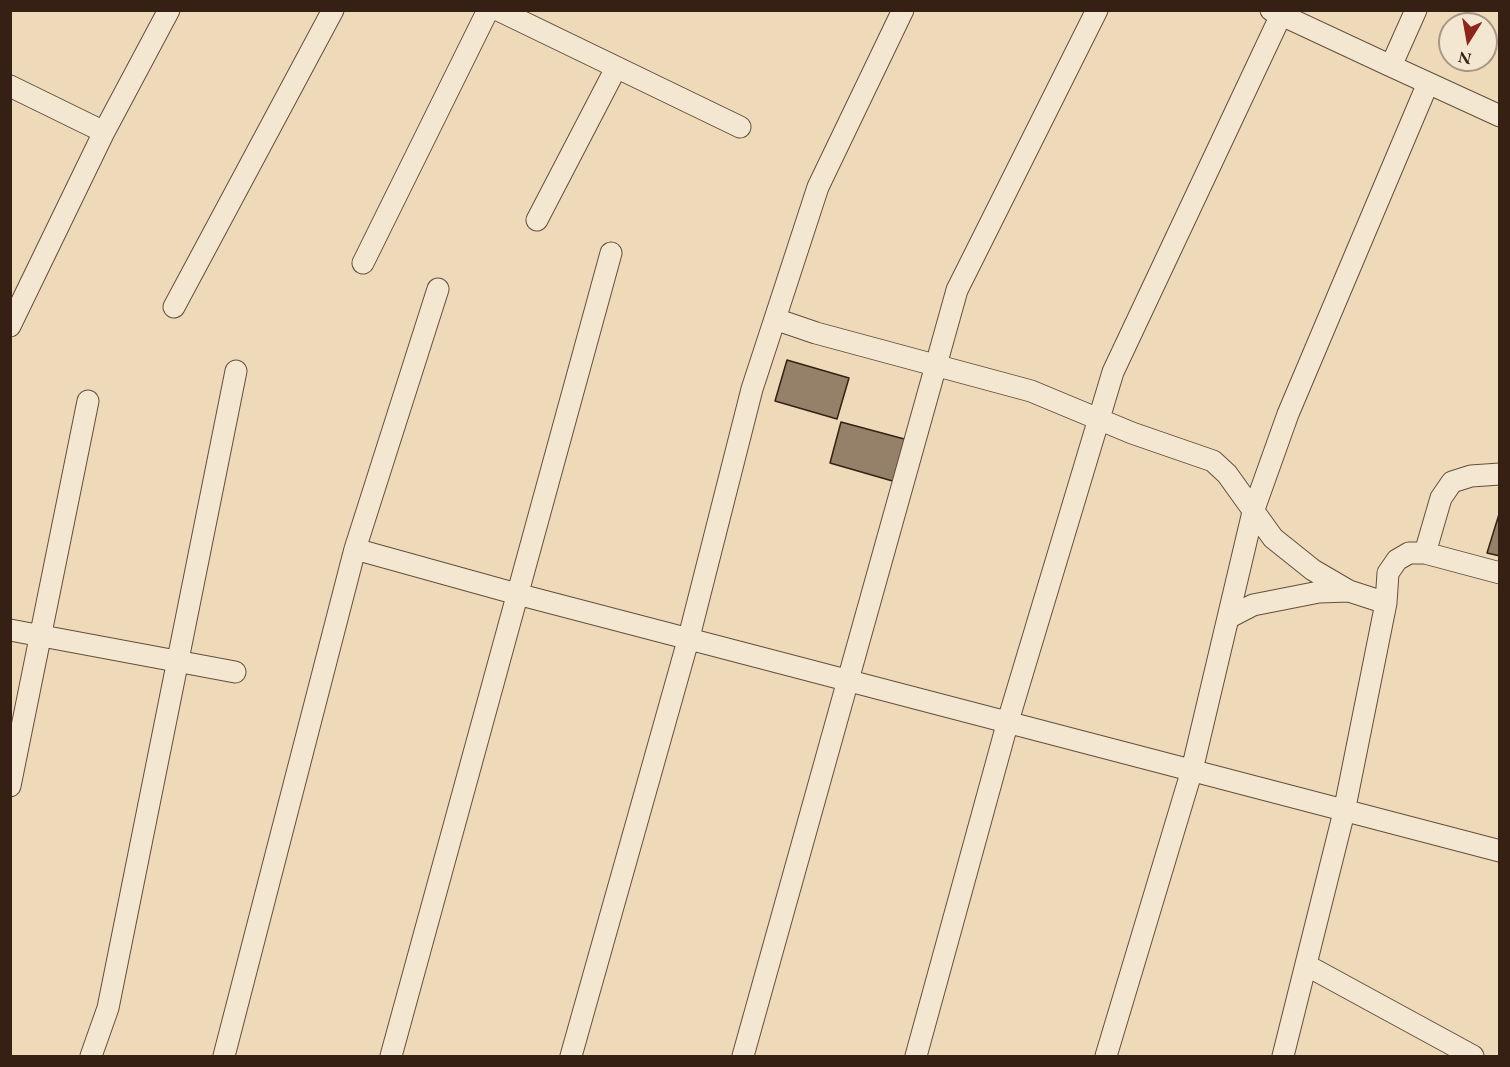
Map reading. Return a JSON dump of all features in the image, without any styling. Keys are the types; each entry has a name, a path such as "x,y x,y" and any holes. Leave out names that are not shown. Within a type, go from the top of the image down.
{"street":[{"path":"10,326 105,132 169,10"},
{"path":"174,307 333,10"},
{"path":"363,263 488,10"},
{"path":"498,10 740,128"},
{"path":"571,1056 689,637 752,389 818,187 903,10"},
{"path":"743,1056 957,290 1097,10"},
{"path":"1391,66 1416,10"},
{"path":"916,1056 1008,721 1113,372 1276,13 1500,116"},
{"path":"537,220 616,68"},
{"path":"1106,1056 1192,770 1253,512 1288,414 1428,82"},
{"path":"10,86 105,132"},
{"path":"392,1056 611,253"},
{"path":"224,1056 355,549 438,289"},
{"path":"775,319 816,333 1031,390 1099,420 1213,461 1227,474 1273,538 1313,570 1349,591 1386,603"},
{"path":"91,1056 108,1008 236,371"},
{"path":"10,786 88,401"},
{"path":"1425,553 1441,498 1452,482 1471,476 1500,474"},
{"path":"355,549 517,594 689,637 1344,812 1500,851"},
{"path":"1283,1056 1344,812 1386,603 1388,573 1397,560 1409,553 1425,553 1500,573"},
{"path":"1228,618 1253,606 1319,592 1349,591"},
{"path":"10,630 235,672"},
{"path":"1306,966 1473,1056"}],"building":[{"path":"787,360 849,378 837,419 775,401"},
{"path":"841,422 908,440 896,482 830,463"},
{"path":"1500,511 1500,556 1487,553"}]}
